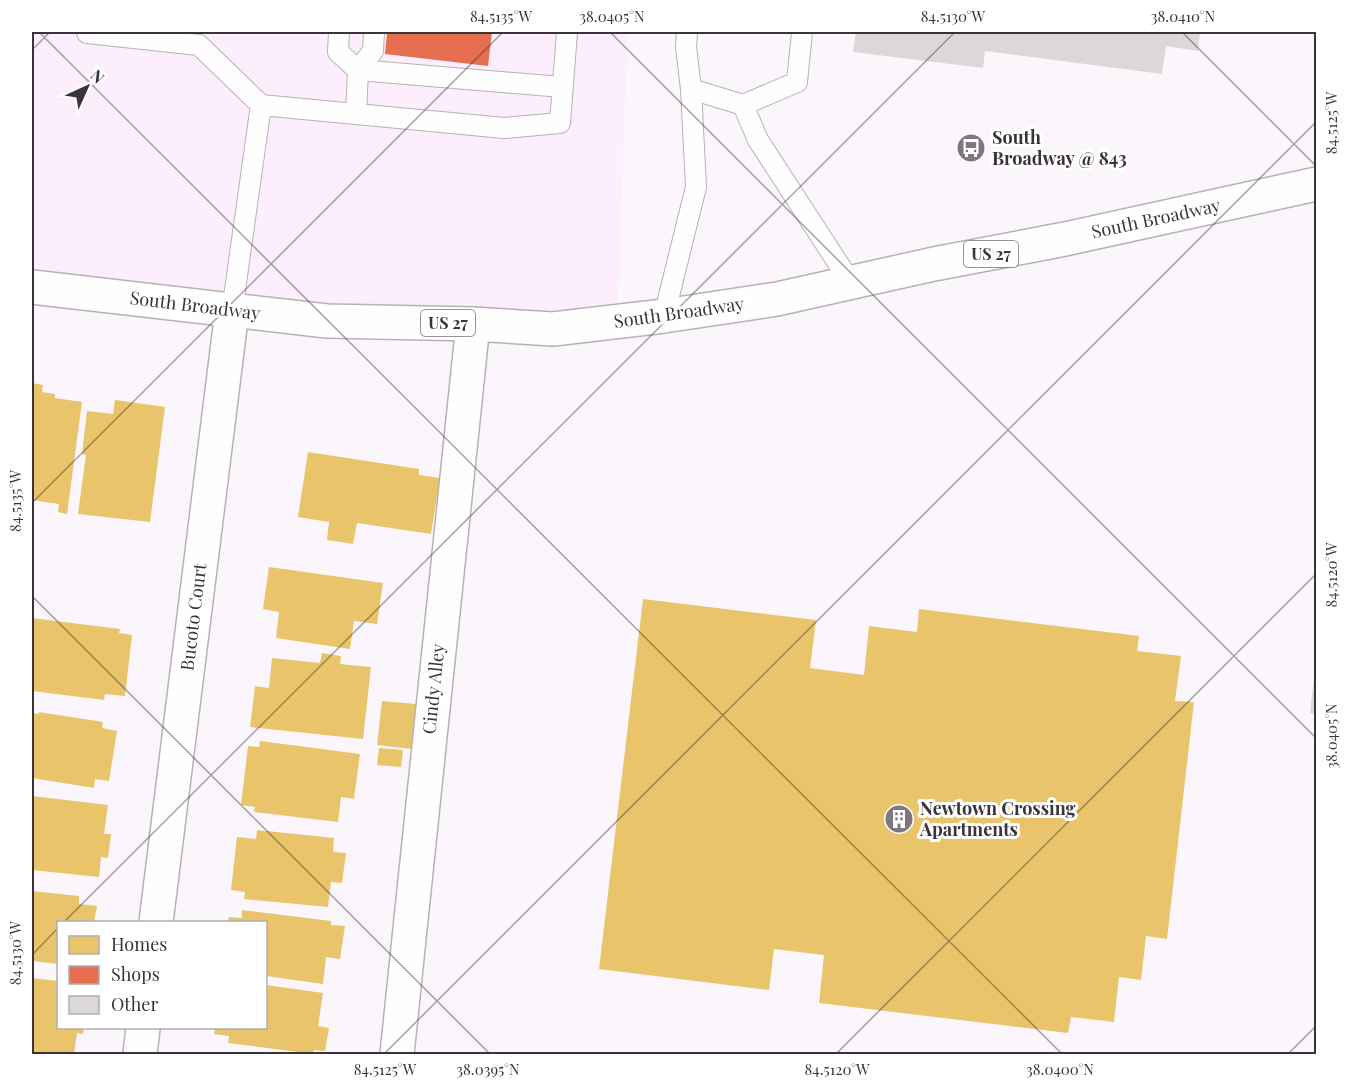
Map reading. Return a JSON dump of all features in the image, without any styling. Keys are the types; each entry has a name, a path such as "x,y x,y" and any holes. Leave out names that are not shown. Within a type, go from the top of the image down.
{"street":[{"name":"South Broadway","path":"32,286 327,321 472,324 553,329 664,316 777,299 1317,184"},
{"name":"Bucoto Court","path":"156,921 232,311"},
{"name":"Cindy Alley","path":"397,1054 472,324"},
{"path":"140,1054 143,1029"}],"lane":[{"path":"82,32 199,45 261,105 504,128 560,123 567,32"},
{"path":"339,32 338,52 358,70 562,87"},
{"path":"356,114 358,70 373,51 374,32"},
{"path":"664,316 696,187 691,89 686,47 687,32"},
{"path":"691,89 743,105 797,82 802,32"},
{"path":"232,311 261,105"},
{"path":"743,105 758,140 851,283"}],"shaded area":[{"path":"32,32 628,32 617,322 473,324 32,282"}],"building: Homes":[{"path":"32,383 43,385 42,392 55,394 55,398 82,402 67,514 58,512 59,504 32,500"},
{"path":"115,400 165,407 150,522 78,514 86,455 82,454 87,411 113,414"},
{"path":"308,452 419,469 419,475 440,478 431,534 357,523 353,544 327,540 329,522 298,517"},
{"path":"269,567 383,583 377,624 354,621 350,649 276,638 279,612 263,609"},
{"name":"Newtown Crossing Apartments","path":"643,599 816,620 810,668 864,675 869,626 917,632 919,609 1139,636 1137,651 1181,656 1175,701 1194,702 1167,939 1146,936 1141,980 1119,977 1114,1022 1071,1017 1068,1033 819,1003 824,955 774,949 769,990 599,969"},
{"path":"32,618 120,629 119,633 132,635 125,696 105,694 104,700 32,691"},
{"path":"322,653 341,656 340,664 371,667 363,739 250,727 255,686 269,688 272,658 320,663"},
{"path":"382,701 416,704 412,749 377,745"},
{"path":"39,712 103,722 102,728 117,731 109,781 95,779 94,788 32,778 32,713 39,714"},
{"path":"260,741 360,754 354,799 341,797 338,822 254,812 255,807 241,805 248,746 259,747"},
{"path":"379,748 403,750 401,767 377,765"},
{"path":"32,796 108,805 104,834 111,834 108,858 101,857 99,877 32,870"},
{"path":"257,830 334,838 333,852 346,853 342,883 331,882 328,907 244,899 245,892 231,890 237,837 256,839"},
{"path":"32,891 79,896 79,904 97,906 94,921 57,921 57,964 32,961"},
{"path":"242,910 331,921 331,925 345,926 340,959 326,957 323,984 267,976 267,921 228,921 229,917 242,918"},
{"path":"32,978 57,981 57,1029 84,1029 83,1034 77,1033 74,1054 32,1053"},
{"path":"267,985 323,993 318,1026 329,1028 325,1051 314,1050 313,1054 228,1043 229,1036 214,1034 215,1029 267,1029"}],"building: Shops":[{"path":"387,32 492,32 488,66 385,54"}],"building: Other":[{"path":"856,32 1200,32 1198,51 1166,46 1162,74 985,51 983,68 853,52"},
{"path":"1316,669 1316,714 1310,713"}],"place":[{"name":"South Broadway @ 843","path":"971,148"},
{"name":"Newtown Crossing Apartments","path":"899,819"}]}
